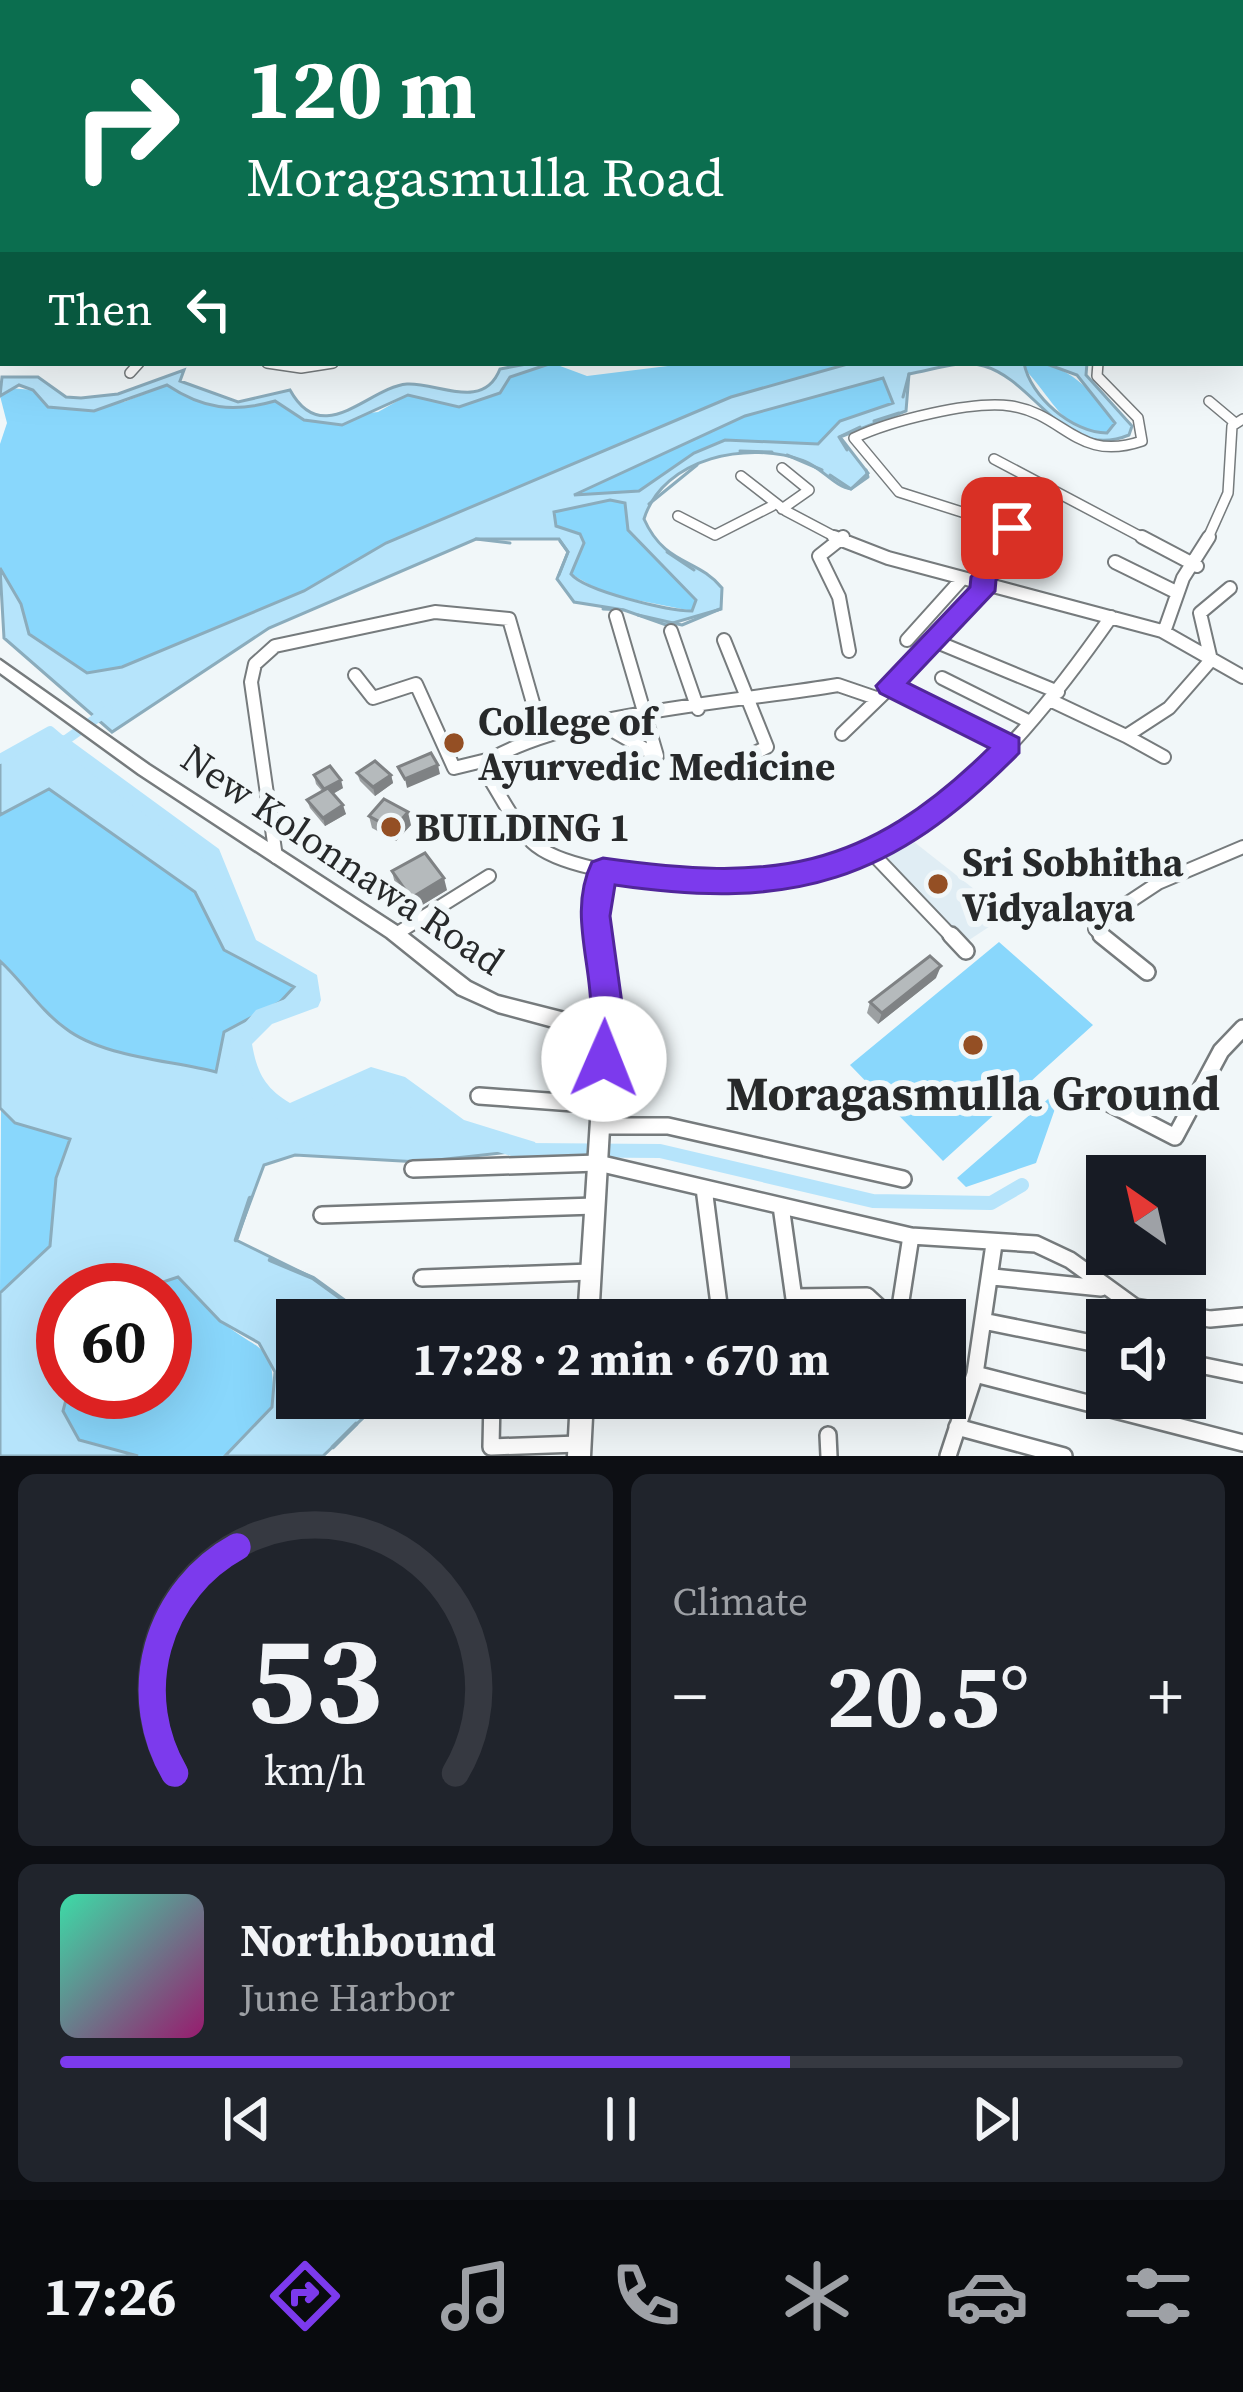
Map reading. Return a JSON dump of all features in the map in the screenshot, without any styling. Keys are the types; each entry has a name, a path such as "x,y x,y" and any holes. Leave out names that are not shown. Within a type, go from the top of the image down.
{"main road":[{"name":"New Kolonnawa Road","path":"0,665 92,737 396,934 466,989 496,1005 585,1029 601,1038"},
{"path":"589,1299 601,1038"},
{"path":"578,1450 580,1419"}],"street":[{"path":"130,373 136,366"},
{"path":"842,734 937,642 1016,540 1012,528 899,492 854,438 895,420 1009,404 1087,447 1142,441 1138,418 1097,376 1096,366"},
{"path":"1164,632 1176,592 1240,501 1236,424 1209,401"},
{"path":"994,460 1197,566"},
{"path":"677,516 715,536 777,508 808,490 782,468"},
{"path":"741,476 777,508 900,564 1164,632 1243,676"},
{"path":"843,537 819,556 838,597 849,651"},
{"path":"1115,562 1176,592"},
{"path":"908,640 961,580"},
{"path":"1211,660 1200,613 1230,588"},
{"path":"276,858 250,682 255,664 275,646 435,612 509,619 541,731"},
{"path":"601,724 657,756 616,616"},
{"path":"491,759 486,773 534,844 603,871 698,884 828,871 871,852 952,802 1055,697 1111,617"},
{"path":"671,631 698,709"},
{"path":"724,640 767,748 745,758 754,778"},
{"path":"937,642 1055,697 1164,757"},
{"path":"1126,736 1169,708 1211,660"},
{"path":"356,675 373,698 416,684 454,768 491,759 541,731 838,685 876,698"},
{"path":"942,678 1030,722"},
{"path":"890,686 1009,746"},
{"path":"1148,972 1095,929 1099,922 1158,884 1243,848"},
{"path":"871,852 966,951"},
{"path":"601,1038 608,1018 595,916 603,871"},
{"path":"396,934 488,876"},
{"path":"1109,1103 1175,1138 1190,1122 1229,1038 1243,1028"},
{"path":"478,1096 601,1105"},
{"path":"600,1128 668,1126 827,1158 903,1179"},
{"path":"412,1169 598,1160 911,1236 1036,1244 1070,1260 1102,1288 1135,1307 1166,1314 1243,1316"},
{"path":"704,1188 718,1299"},
{"path":"322,1215 595,1206"},
{"path":"781,1207 794,1297 871,1299"},
{"path":"900,1299 911,1236"},
{"path":"948,1456 975,1374 993,1277 994,1244"},
{"path":"422,1279 591,1272"},
{"path":"993,1277 1102,1288"},
{"path":"983,1321 1086,1342"},
{"path":"1206,1366 1243,1374"},
{"path":"975,1374 1243,1442"},
{"path":"492,1419 491,1447 578,1450"},
{"path":"957,1427 1064,1456"},
{"path":"828,1435 829,1456"}],"shaded area":[{"path":"543,366 560,366 587,376 668,366 840,366 731,397 386,543 304,591 122,667 87,673 28,634 21,604 0,568 0,444 7,423 0,396 9,388 33,390 48,407 124,402 167,385 219,406 275,401 304,420 378,412 408,395 459,407 500,393 510,377"},
{"path":"543,366 510,377 500,393 459,407 408,395 342,425 304,420 275,401 232,408 206,404 167,385 94,411 48,407 33,390 19,385 0,396 2,377 38,377 66,397 81,398 118,394 184,370 180,381 238,402 290,390 303,407 317,415 332,415 407,384 458,392 483,389 500,369"},
{"path":"840,366 947,366 909,374 906,411 840,437 868,473 851,489 804,461 759,452 711,459 669,481 644,519 672,554 722,588 721,609 666,625 624,610 574,602 557,579 568,552 559,539 476,539 269,628 112,732 4,638 0,568 21,604 29,634 87,673 122,667 304,591 386,543 731,397","holes":["883,378 893,403 840,421 818,444 725,440 694,453 639,491 574,495 745,416","610,500 625,503 628,530 696,600 692,611 609,593 571,574 584,543 580,534 556,526 554,512"]},
{"path":"984,366 1025,366 1044,400 1067,420 1107,433 1115,423 1077,375 1052,366 1087,366 1086,375 1132,426 1129,435 1086,438 1068,429 1002,374"},
{"path":"1048,366 1067,373 1115,424 1108,433 1079,427 1023,368"},
{"path":"883,378 894,403 840,421 818,444 725,440 639,491 571,496 745,416"},
{"path":"610,500 625,503 628,530 696,601 692,611 606,594 571,574 580,534 556,526 554,512"},
{"path":"50,731 212,855 248,946 310,982 310,1000 264,1017 241,1041 249,1077 267,1101 290,1114 371,1078 397,1084 459,1129 527,1150 419,1162 295,1155 264,1165 236,1240 313,1278 342,1299 276,1299 276,1419 362,1419 323,1456 225,1456 272,1407 275,1372 259,1343 220,1321 192,1292 192,1263 36,1263 36,1419 67,1419 79,1440 138,1456 0,1456 0,1293 50,1246 56,1178 70,1139 15,1123 0,1108 0,961 48,1013 80,1038 117,1052 216,1072 224,1032 280,1002 294,987 224,950 195,892 49,789 0,815 0,759"},
{"path":"49,789 195,893 224,950 294,987 280,1002 225,1032 217,1072 117,1052 80,1039 56,1022 0,961 0,815"},
{"name":"Sri Sobhitha Vidyalaya","path":"909,838 1007,915 966,942 877,853"},
{"name":"Moragasmulla Ground","path":"999,942 1093,1025 943,1161 850,1065"},
{"path":"1063,1086 1036,1163 966,1187 957,1178"},
{"path":"1,1108 15,1123 70,1138 56,1178 50,1246 0,1293"},
{"path":"192,1292 268,1359 272,1407 225,1456 138,1456 79,1440 67,1419 192,1419"}],"building":[{"path":"431,753 438,765 405,779 398,767"},
{"path":"375,761 391,775 373,787 357,773"},
{"path":"330,766 341,780 324,789 314,775"},
{"path":"328,788 343,805 323,818 307,800"},
{"path":"384,799 408,812 393,829 369,816"},
{"path":"425,853 444,878 411,898 392,871"},
{"path":"930,956 941,966 882,1013 870,1002"}],"waterway":[{"path":"903,397 909,374"},
{"path":"874,421 899,413"},
{"path":"847,450 839,437 860,427"},
{"path":"740,451 772,452"},
{"path":"787,455 822,470"},
{"path":"649,504 697,465"},
{"path":"830,475 851,489 868,477 866,470"},
{"path":"476,539 510,543"},
{"path":"559,575 568,552 560,541"},
{"path":"667,552 694,570"},
{"path":"603,609 623,610"},
{"path":"638,615 682,625 720,609"},
{"path":"0,759 50,731 63,742 108,710"},
{"path":"63,742 212,855 248,946 310,982 310,1000 264,1017 241,1041 245,1066 259,1094 290,1114 371,1078 397,1084 458,1129 527,1150"},
{"path":"527,1150 660,1151 873,1201 991,1203 1022,1185"},
{"path":"236,1240 250,1198"},
{"path":"270,1260 313,1278 342,1299"},
{"path":"333,1447 356,1424"}],"place":[{"name":"College of Ayurvedic Medicine","path":"454,743"},
{"name":"BUILDING 1","path":"391,827"},
{"name":"Sri Sobhitha Vidyalaya","path":"938,884"},
{"name":"Moragasmulla Ground","path":"973,1045"}],"route":[{"path":"604,1059 601,1038 608,1018 595,916 603,871 698,884 828,871 901,836 952,802 1009,746 890,686 937,642 986,585 980,583 1016,540 1012,528"}]}
